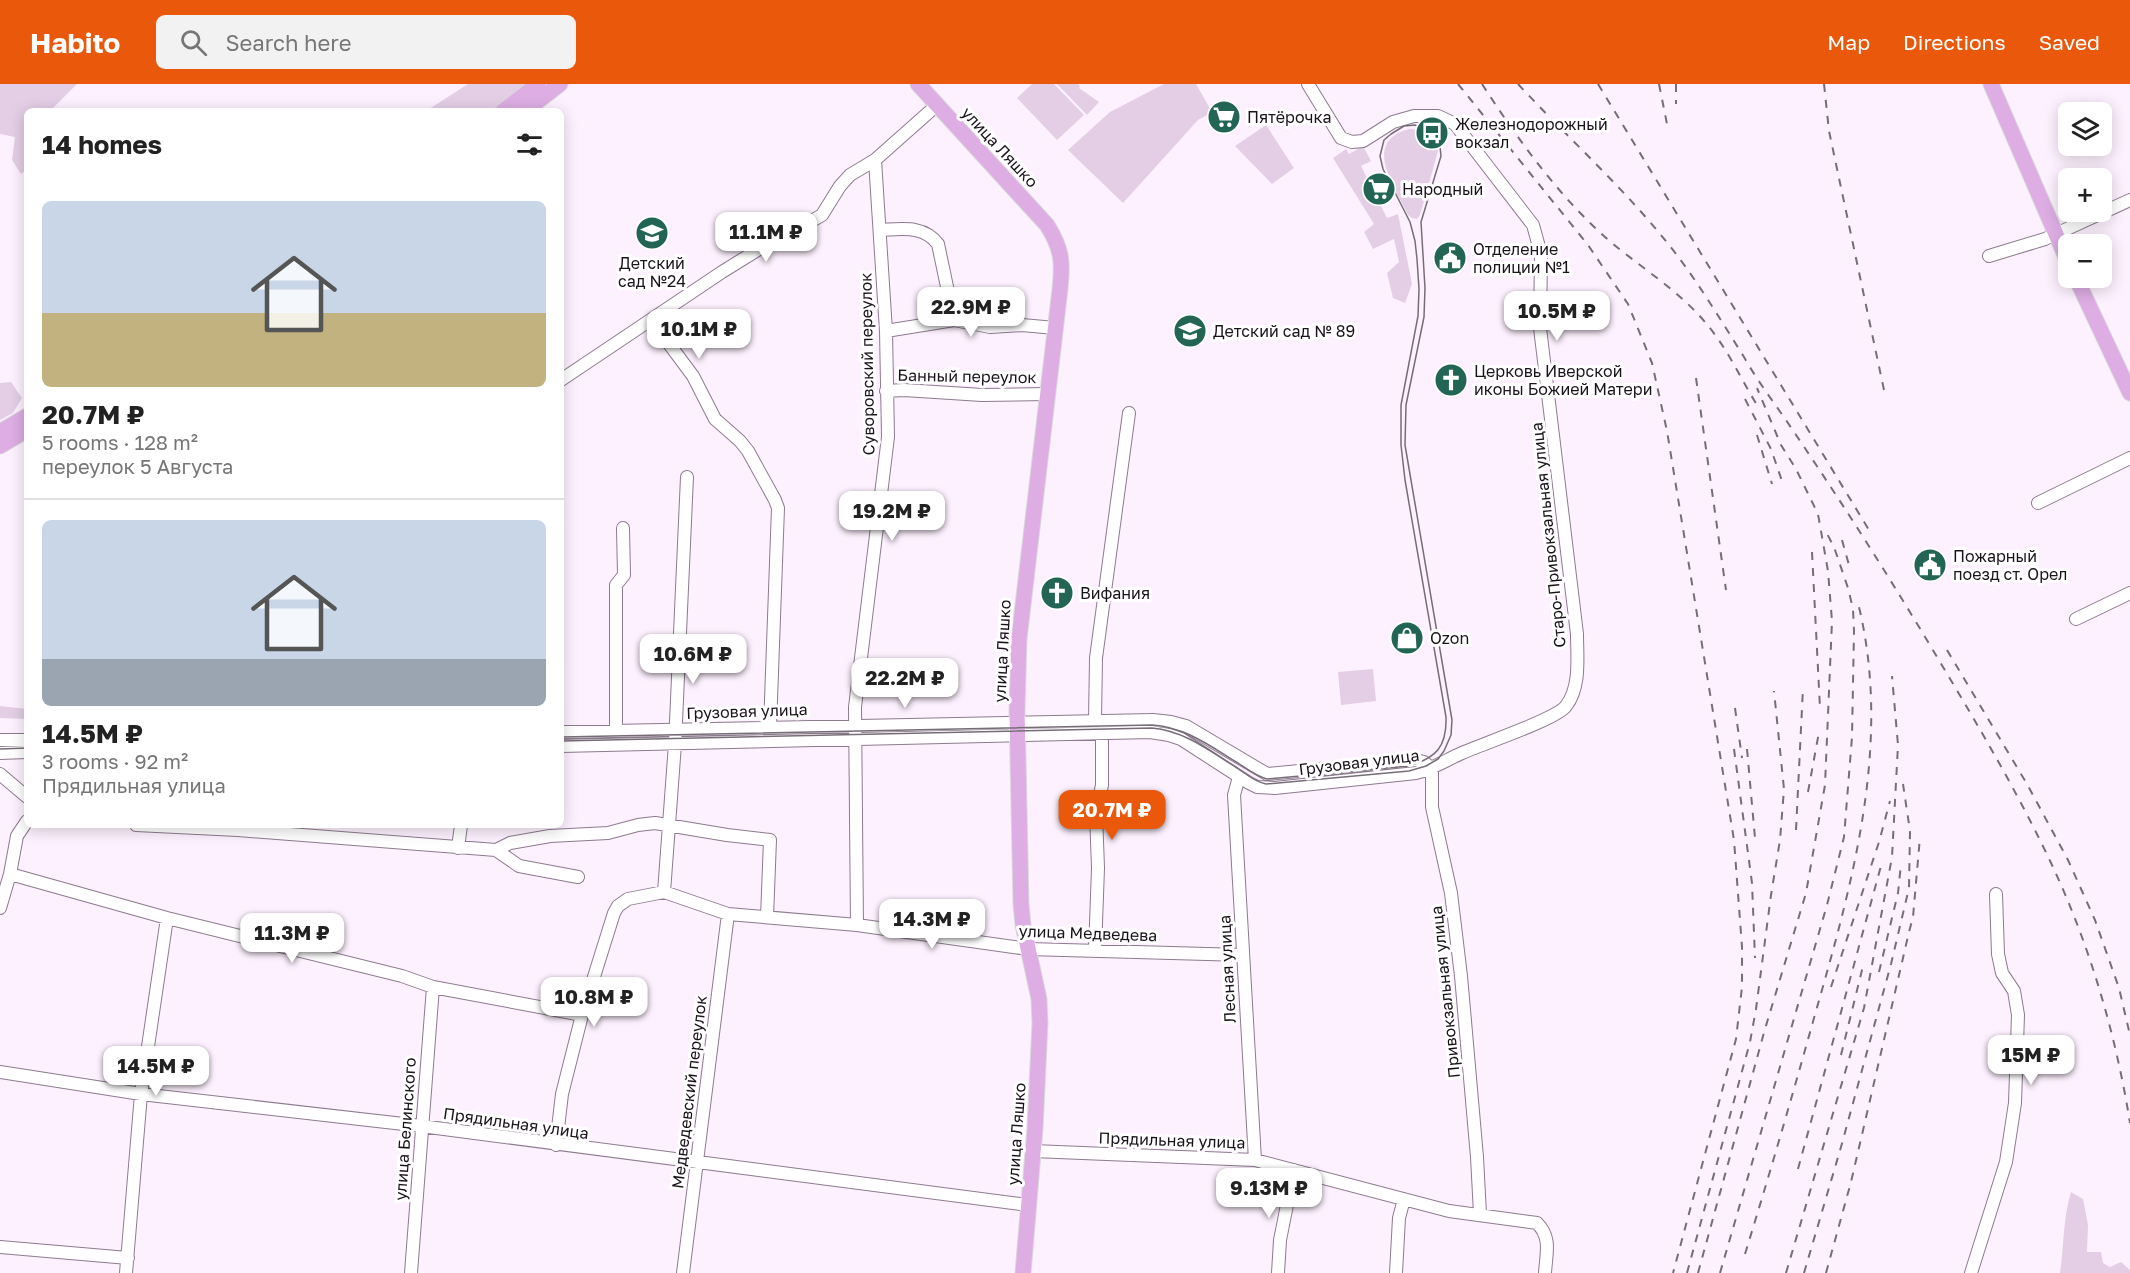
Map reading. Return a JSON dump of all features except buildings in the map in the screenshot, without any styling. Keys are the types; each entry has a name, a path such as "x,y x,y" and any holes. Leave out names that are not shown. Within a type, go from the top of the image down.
{"main road":[{"path":"507,108 538,84"},
{"path":"529,108 560,84"},
{"name":"улица Ляшко","path":"918,84 1047,225 1060,250 1062,273 1020,627 1017,728 1021,904 1039,999 1040,1023 1023,1273"},
{"path":"1991,84 2058,239"},
{"path":"2081,288 2130,393"},
{"path":"0,432 24,418"},
{"path":"0,446 24,432"}],"street":[{"name":"Старо-Привокзальная улица","path":"1308,84 1341,138 1352,142 1363,141 1403,118 1426,115 1447,119 1455,124 1520,207 1537,235 1541,254 1540,328 1577,634 1573,694 1565,708 1550,717 1460,754 1432,769"},
{"path":"564,378 722,272 793,228 822,215 840,186 850,176 875,160 937,105"},
{"name":"Суворовский переулок","path":"857,925 855,725 888,436 886,331 875,160"},
{"path":"1989,256 2056,234 2130,200"},
{"path":"881,230 913,229 933,237 938,244 954,320"},
{"path":"886,331 954,320 990,327 1022,325 1055,328"},
{"path":"652,321 693,376 715,419 748,451 778,508 770,727"},
{"name":"Банный переулок","path":"886,391 982,395 1047,394"},
{"path":"1095,720 1096,658 1130,413"},
{"path":"2038,503 2130,458"},
{"path":"556,1145 562,1095 582,1015 618,906 628,899 663,892 676,730 687,477"},
{"path":"616,730 616,585 624,575 623,528"},
{"path":"2076,619 2130,593"},
{"name":"Грузовая улица","path":"564,746 855,740 1095,720 1153,720 1178,724 1203,735 1267,774 1416,760 1424,762 1432,769"},
{"name":"Грузовая улица","path":"564,732 855,725 1017,728 1102,733 1150,732 1169,735 1200,750 1257,787 1275,788 1400,776 1432,769"},
{"path":"1095,951 1098,868 1096,813 1102,785 1102,733"},
{"path":"0,740 24,740"},
{"path":"0,753 24,752"},
{"name":"Привокзальная улица","path":"1432,769 1432,807 1451,893 1461,976 1480,1214"},
{"path":"0,774 24,794"},
{"name":"Лесная улица","path":"1239,777 1234,795 1255,1160"},
{"path":"238,828 496,850 510,843 550,836 608,833 646,823 668,824 770,840 767,916"},
{"path":"0,908 10,874 17,836 24,826"},
{"path":"458,848 461,828"},
{"path":"496,850 519,866 578,877"},
{"path":"10,874 167,918 402,976 433,987 582,1015"},
{"name":"улица Медведева","path":"663,892 728,914 857,925 1028,949 1242,955"},
{"path":"1971,1273 2006,1162 2015,1103 2018,1014 2014,991 2001,973 1996,894"},
{"name":"Медведевский переулок","path":"683,1273 728,914"},
{"path":"126,1273 141,1094 167,918"},
{"name":"улица Белинского","path":"411,1273 433,987"},
{"name":"Прядильная улица","path":"0,1072 141,1094 421,1126 697,1164 1028,1205"},
{"name":"Прядильная улица","path":"1033,1152 1255,1160 1449,1211 1537,1223 1544,1230 1547,1239 1545,1273"},
{"path":"1278,1273 1280,1240 1294,1170"},
{"path":"1396,1273 1399,1218 1404,1198"},
{"path":"0,1247 128,1258"}],"shaded area":[{"path":"0,84 77,84 53,108 24,108 24,172 21,174 12,160 15,137 0,134"},
{"path":"468,84 527,84 495,108 431,108"},
{"path":"1032,84 1054,84 1084,115 1057,140 1017,98"},
{"path":"1057,84 1078,84 1079,88 1099,102 1087,115"},
{"path":"1164,84 1196,84 1212,112 1198,120 1123,203 1068,150 1110,112"},
{"path":"1266,125 1294,168 1272,184 1235,146"},
{"path":"1409,129 1428,134 1438,151 1417,219 1408,215 1396,192 1384,155 1387,144 1395,135"},
{"path":"1363,146 1371,161 1361,166 1387,218 1398,214 1412,284 1405,303 1393,298 1387,273 1399,262 1394,239 1373,249 1364,232 1374,224 1333,158 1346,149 1349,154"},
{"path":"11,382 22,398 13,413 0,420 0,383"},
{"path":"1373,669 1376,701 1341,705 1338,672"},
{"path":"0,706 24,709 24,719 0,718"},
{"path":"2071,1192 2083,1199 2088,1225 2087,1252 2101,1252 2103,1263 2110,1267 2121,1262 2130,1270 2130,1273 2060,1273 2065,1222"}],"tram line":[{"path":"564,737 1152,725 1186,733 1267,779 1409,766 1433,755 1442,744 1446,717 1401,445 1401,405 1418,316 1417,259 1410,222 1383,169 1380,156 1384,140 1404,126 1415,125 1432,133 1440,147 1441,156 1421,222 1425,288 1424,317 1406,405 1405,445 1452,720 1451,735 1438,759 1426,766 1409,771 1266,784 1254,780 1186,737 1152,728 564,741"},
{"path":"0,749 24,748"}],"railway":[{"path":"1458,84 1588,245 1628,304 1652,363 1667,431 1734,840 1742,947 1742,987 1736,1039 1673,1273"},
{"path":"1482,84 1509,125 1570,203 1605,237 1698,314 1722,345 1757,405"},
{"path":"1518,84 1615,183 1652,224 1689,272 1869,547 1972,716 2014,790 2066,896 2100,991 2117,1057 2130,1123"},
{"path":"1598,84 1869,530"},
{"path":"1659,84 1667,124"},
{"path":"1676,84 1676,104"},
{"path":"1824,84 1829,131 1884,390"},
{"path":"1696,378 1726,590"},
{"path":"1698,1273 1765,1029 1806,893 1825,785 1832,621 1828,571 1818,514 1796,469 1781,445 1757,388"},
{"path":"1745,399 1771,449 1783,484"},
{"path":"1757,435 1772,484"},
{"path":"1720,1273 1827,905 1844,837 1852,737 1853,609 1834,547 1824,528"},
{"path":"1842,540 1849,565"},
{"path":"1812,552 1820,708"},
{"path":"1745,1254 1828,968 1854,866 1869,763 1871,711 1868,659 1859,607"},
{"path":"1947,650 2027,784 2068,860 2095,920 2119,988 2130,1035"},
{"path":"1786,1273 1864,1008 1892,857 1898,745 1892,676"},
{"path":"1796,830 1803,688"},
{"path":"1687,1273 1750,1042 1756,1009 1780,840 1784,789 1774,691"},
{"path":"1735,708 1742,758"},
{"path":"1808,792 1819,732"},
{"path":"1734,749 1752,883 1755,958"},
{"path":"1747,749 1755,838"},
{"path":"1804,1273 1891,964 1909,888 1910,831 1903,784"},
{"path":"1831,987 1879,842 1890,801"},
{"path":"1826,1273 1851,1182 1913,917 1920,837"},
{"path":"1879,972 1898,893 1901,864"},
{"path":"1798,1169 1881,866"},
{"path":"1841,1055 1864,962"}],"place":[{"name":"Пятёрочка","path":"1224,117"},
{"name":"Железнодорожный вокзал","path":"1432,133"},
{"name":"Народный","path":"1379,189"},
{"name":"Детский сад №24","path":"652,233"},
{"name":"Отделение полиции №1","path":"1450,258"},
{"name":"Детский сад № 89","path":"1190,331"},
{"name":"Церковь Иверской иконы Божией Матери","path":"1451,380"},
{"name":"Пожарный поезд ст. Орел","path":"1930,565"},
{"name":"Вифания","path":"1057,593"},
{"name":"Ozon","path":"1407,638"}]}
